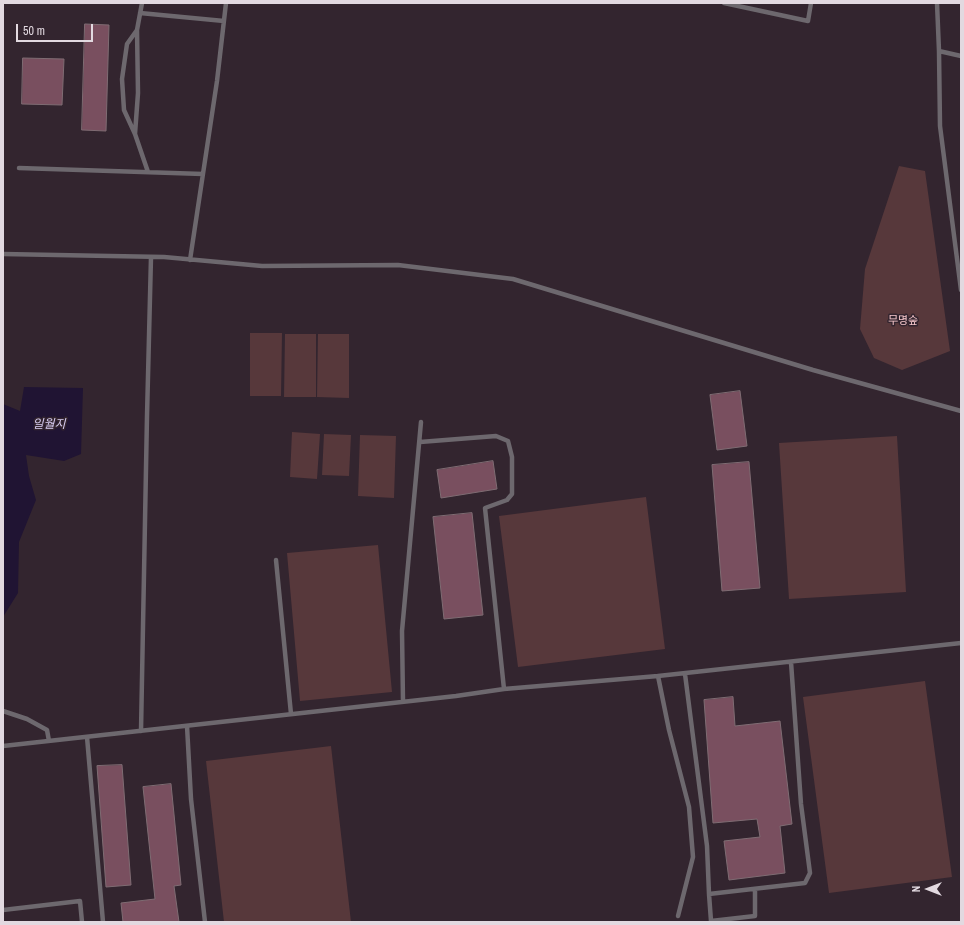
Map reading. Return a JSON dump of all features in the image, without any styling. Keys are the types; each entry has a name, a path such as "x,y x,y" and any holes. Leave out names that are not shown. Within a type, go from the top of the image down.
{"lane":[{"path":"135,134 138,93 137,30 142,3"},
{"path":"190,260 226,3"},
{"path":"724,3 808,21 811,3"},
{"path":"937,3 940,126 961,290"},
{"path":"140,13 224,21"},
{"path":"137,30 127,44 122,79 124,110 135,134 148,172"},
{"path":"939,51 961,56"},
{"path":"20,168 203,174"},
{"path":"3,254 151,257 262,266 398,264 513,279 805,368 961,410"},
{"path":"141,731 151,257"},
{"path":"403,702 402,631 422,422"},
{"path":"420,442 496,436 508,440 512,458 512,494 507,500 485,508 504,689"},
{"path":"276,560 291,714"},
{"path":"3,746 403,702 504,689 685,674 961,643"},
{"path":"709,894 805,883 810,873 801,804 790,662"},
{"path":"685,674 707,846 711,922 755,916 755,889"},
{"path":"658,676 669,730 689,807 693,858 678,916"},
{"path":"3,710 27,719 47,730 49,741"},
{"path":"186,726 191,799 205,922"},
{"path":"86,737 103,922"},
{"path":"3,910 80,901 82,922"}],"green space":[{"name":"무명숲","path":"899,166 925,171 950,351 902,370 874,358 860,329 865,269"},
{"path":"250,333 282,333 281,396 250,396"},
{"path":"285,334 316,334 316,397 284,397"},
{"path":"318,334 349,334 349,398 317,397"},
{"path":"292,432 320,434 317,479 290,477"},
{"path":"324,434 351,435 349,476 322,475"},
{"path":"360,435 396,436 394,498 358,496"},
{"path":"897,436 906,592 789,599 779,443"},
{"path":"646,497 665,649 518,667 499,516"},
{"path":"378,545 392,692 300,701 287,553"},
{"path":"925,681 952,877 829,893 803,697"},
{"path":"331,746 351,922 224,922 206,761"}],"water":[{"name":"일월지","path":"24,387 83,388 81,454 64,461 26,455 29,476 36,500 19,542 18,593 3,617 3,404 20,411"}],"building":[{"path":"85,24 109,25 106,131 82,130"},
{"path":"23,58 64,59 62,105 22,104"},
{"path":"740,391 747,446 717,450 710,395"},
{"path":"493,461 497,489 441,498 437,470"},
{"path":"749,462 760,588 722,591 712,465"},
{"path":"472,513 483,615 444,619 433,517"},
{"path":"733,697 735,726 780,721 792,824 780,826 785,873 729,880 724,841 760,837 757,819 713,823 704,700"},
{"path":"122,765 131,885 106,887 97,766"},
{"path":"171,784 181,885 174,886 179,922 123,922 121,903 155,899 143,787"}]}
